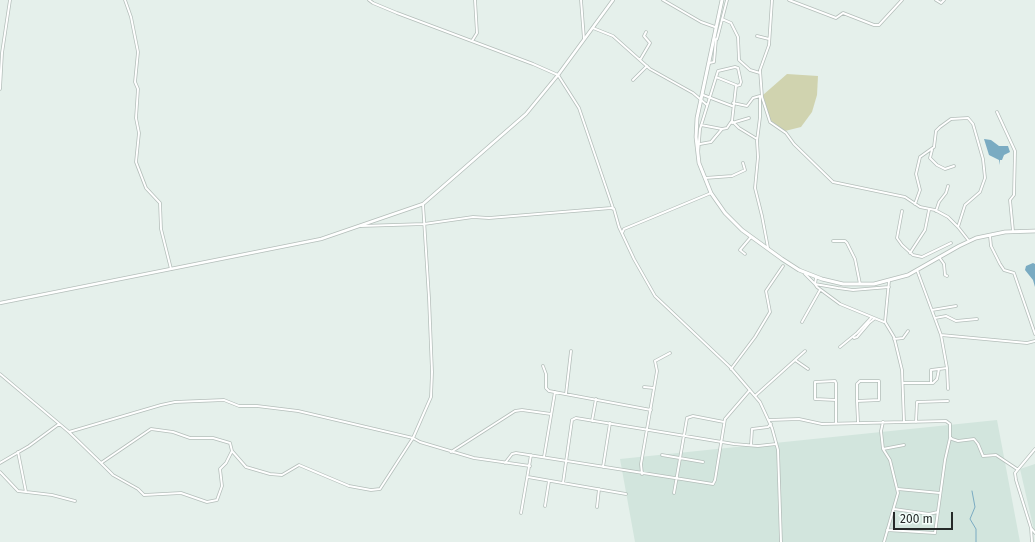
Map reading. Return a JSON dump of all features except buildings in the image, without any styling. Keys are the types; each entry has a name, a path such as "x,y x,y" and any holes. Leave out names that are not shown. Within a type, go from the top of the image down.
{"main road":[{"path":"722,0 698,110 696,137 698,156 704,178 711,193 731,219 768,249 789,264 816,278 838,283 860,285 889,281 917,270 969,241 990,234 1013,231 1035,231"}],"street":[{"path":"0,90 2,53 10,0"},
{"path":"125,0 133,24 138,52 135,77 138,89 136,118 139,133 136,162 146,188 160,203 161,229 171,269"},
{"path":"369,0 373,4 558,75 579,108 619,227 634,259 655,296 700,337 731,369 755,396 769,420 776,444 781,542"},
{"path":"472,41 477,33 475,0"},
{"path":"581,0 584,39"},
{"path":"0,303 321,239 423,204 520,120 558,75 613,0"},
{"path":"663,0 701,22 715,27"},
{"path":"708,63 714,62 717,39 727,0"},
{"path":"768,249 755,188 761,96 760,73 769,38 772,0"},
{"path":"790,0 836,18 843,14 874,25 879,25 902,0"},
{"path":"936,0 941,3 944,0"},
{"path":"722,19 730,22 738,36 739,58 743,64 750,70 760,73"},
{"path":"593,28 613,36 647,66 674,84 693,93 707,105"},
{"path":"640,60 650,43 644,36 646,32"},
{"path":"757,36 769,38"},
{"path":"713,38 717,39"},
{"path":"698,156 701,125 717,71 743,64"},
{"path":"633,80 647,66"},
{"path":"701,125 722,129 727,128 732,122 733,104 737,86 740,85 741,82 739,69 735,67"},
{"path":"716,77 737,86"},
{"path":"701,95 710,96 740,106 747,106 753,98 761,96"},
{"path":"761,96 770,122 786,133 794,144 833,182 904,197 915,204 948,217 958,226 969,241"},
{"path":"698,110 705,111"},
{"path":"997,112 1015,151 1014,195 1010,200 1013,231"},
{"path":"954,166 945,169 937,165 930,158 935,144 936,132 951,119 962,117 969,119 973,124 984,161 985,178 980,192 965,205 958,226"},
{"path":"732,122 749,118"},
{"path":"732,122 757,139"},
{"path":"700,144 711,142 722,129"},
{"path":"915,204 920,190 916,174 919,159 932,149"},
{"path":"704,178 732,176 745,170 743,163"},
{"path":"936,211 938,202 946,193 948,186"},
{"path":"619,227 624,229 711,193"},
{"path":"101,463 151,429 173,432 190,438 218,439 230,443 232,451 246,467 263,472 281,475 299,465 349,486 377,490 380,489 413,438 429,404 432,391 423,204"},
{"path":"360,226 424,224 473,217 504,217 605,207 614,209"},
{"path":"910,253 925,230 929,210"},
{"path":"902,211 897,238 910,253 918,257 922,257 951,243"},
{"path":"622,234 624,229"},
{"path":"990,234 992,246 1000,264 1004,270 1014,273 1035,334"},
{"path":"745,254 740,250 751,236"},
{"path":"833,241 845,241 847,243 856,263 860,285"},
{"path":"939,257 944,264 945,275 947,276"},
{"path":"731,369 755,337 770,312 766,291 783,266"},
{"path":"917,270 941,335 947,368 948,389"},
{"path":"806,274 820,290 846,308 885,322"},
{"path":"815,284 816,278"},
{"path":"889,281 885,322 894,339 904,383 904,422"},
{"path":"815,284 853,290 889,286"},
{"path":"802,322 820,290"},
{"path":"932,310 956,306"},
{"path":"934,318 946,316 956,321 977,319"},
{"path":"840,347 852,338 871,318"},
{"path":"852,338 857,337 868,323 874,319"},
{"path":"894,339 903,338 908,331"},
{"path":"941,335 1027,343 1035,341"},
{"path":"566,394 571,351"},
{"path":"755,396 805,351"},
{"path":"642,474 641,464 657,371 655,361 670,353"},
{"path":"795,360 808,369"},
{"path":"542,366 546,374 547,390 651,410"},
{"path":"931,383 931,370 947,368"},
{"path":"904,383 931,383 937,379 939,369"},
{"path":"0,374 69,432 113,475 138,489 143,494 183,493 208,502 217,500 222,486 220,469 226,463 232,451"},
{"path":"836,400 815,400 815,382 835,381 836,400 836,423"},
{"path":"857,401 879,400 879,381 860,381 857,384 857,401 858,422"},
{"path":"644,387 654,388"},
{"path":"505,463 512,454 516,453 565,460 677,480 713,484 715,480 724,422 728,414 750,390"},
{"path":"544,457 555,392"},
{"path":"592,421 596,399"},
{"path":"69,432 161,405 182,402 224,400 239,406 260,406 298,411 413,438 420,442 451,452 505,463 530,466"},
{"path":"916,422 917,402 948,400"},
{"path":"451,452 515,412 522,410 551,414"},
{"path":"674,493 687,418 690,416 724,422"},
{"path":"563,483 565,460 572,420 576,418 751,446 776,444"},
{"path":"769,420 800,419 822,424 858,422 948,422 950,424 950,437 940,493 937,528 934,534 887,530"},
{"path":"883,422 881,431 883,450 890,460 898,488 894,509 884,542"},
{"path":"604,467 610,423"},
{"path":"0,463 59,424"},
{"path":"751,446 752,429 768,427 770,424"},
{"path":"950,437 958,441 974,440 978,444 983,456 996,455 1017,469"},
{"path":"883,450 904,445"},
{"path":"1032,542 1031,528 1016,480 1015,471 1024,464 1035,450"},
{"path":"18,452 26,492"},
{"path":"521,513 531,455"},
{"path":"662,455 703,462"},
{"path":"0,472 17,490 52,495 75,501"},
{"path":"528,477 626,494"},
{"path":"545,506 549,481"},
{"path":"898,488 940,493"},
{"path":"597,507 599,489"},
{"path":"894,509 929,514 938,512"},
{"path":"1031,528 1035,533"}],"shaded area":[{"path":"997,420 1020,542 635,542 620,459"},
{"path":"1035,464 1035,530 1034,530 1020,469"}],"green space":[{"path":"787,74 818,76 817,95 812,112 801,127 785,131 770,120 763,95"}],"water":[{"path":"984,139 991,140 999,146 1008,146 1010,152 1004,155 1002,160 1000,160 1000,165 999,160 989,155"},
{"path":"1033,263 1035,264 1035,287 1033,280 1025,270 1026,266"}],"waterway":[{"path":"972,491 975,507 970,519 976,529 976,542"}]}
